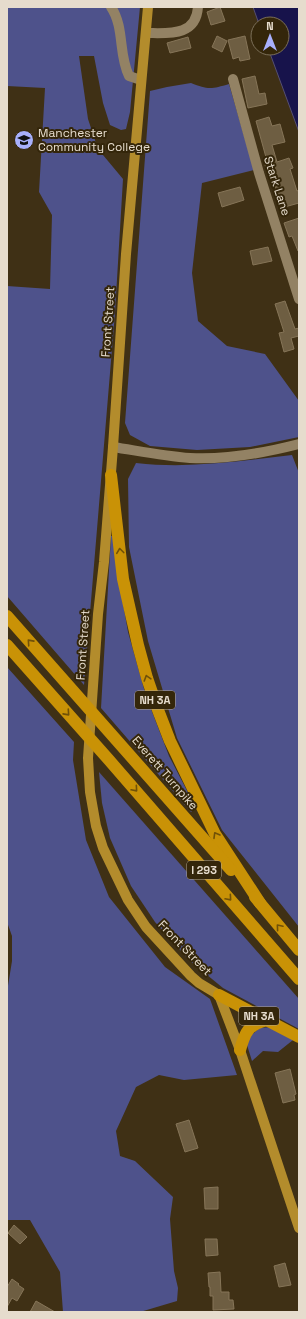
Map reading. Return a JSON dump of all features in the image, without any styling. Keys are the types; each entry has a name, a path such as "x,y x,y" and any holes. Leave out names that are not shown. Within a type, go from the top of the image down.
{"highway":[{"name":"NH 3A","path":"111,475 123,579 138,645 158,710 170,741 214,834 260,903"},
{"name":"Everett Turnpike","path":"7,616 260,903 299,950"},
{"name":"I 293","path":"7,645 299,979"},
{"name":"NH 3A","path":"219,995 299,1037"},
{"path":"240,1050 244,1036 255,1023 267,1020"}],"main road":[{"name":"Front Street","path":"148,7 126,254 104,562 98,614 88,758 91,804 103,848 128,900 138,916 191,976 199,983 219,995"},
{"path":"219,995 240,1050 299,1228"}],"street":[{"path":"111,7 119,22 124,66 129,76 141,80"},
{"path":"146,33 184,31 194,22 198,13 198,7"},
{"name":"Stark Lane","path":"233,79 253,154 299,299"},
{"path":"113,447 190,458 213,458 270,451 299,444"}],"shaded area":[{"path":"7,7 140,7 130,112 126,129 121,130 110,125 103,103 94,56 79,56 88,119 98,149 123,179 115,313 84,685 7,596 7,286 50,289 52,215 39,192 45,88 7,86"},
{"path":"253,7 299,7 299,132 271,56 290,56 290,16 256,16"},
{"path":"191,83 210,88 229,84 254,170 202,183 192,273 198,321 227,346 265,354 299,401 299,437 250,447 197,450 150,446 130,435 125,423 150,91"},
{"path":"292,455 299,473 299,927 222,830 177,738 148,641 129,547 128,479 136,463 156,465 195,465"},
{"path":"111,536 114,536 118,575 128,632 146,696 169,756 196,808 191,812 101,708"},
{"path":"7,667 74,742 73,760 86,840 109,897 165,967 210,999 237,1075 184,1080 159,1075 136,1087 116,1131 120,1156 135,1161 173,1197 170,1219 174,1271 178,1288 177,1301 140,1312 63,1312 60,1272 30,1220 7,1220 7,992 12,961 12,936 7,922"},
{"path":"99,772 299,999 299,1029 223,988 190,961 155,922 131,886 110,838 102,803"},
{"path":"271,1027 293,1040 278,1052 263,1051 252,1061 247,1045 250,1036 260,1028"}],"building":[{"path":"220,7 225,21 211,25 207,12"},
{"path":"217,36 227,41 222,52 212,47"},
{"path":"245,36 250,59 240,61 239,57 233,59 228,40"},
{"path":"188,37 191,48 170,53 167,43"},
{"path":"255,76 259,94 265,93 267,104 248,108 242,79"},
{"path":"269,117 272,126 280,124 285,142 272,145 277,162 289,158 293,168 290,169 297,191 299,190 299,203 281,208 272,175 269,176 264,162 267,161 256,121"},
{"path":"240,187 244,200 222,207 218,193"},
{"path":"299,218 298,251 292,236 289,237 284,223"},
{"path":"268,247 272,261 253,265 250,251"},
{"path":"285,301 295,329 299,328 299,336 291,338 294,349 284,352 279,333 284,332 275,304"},
{"path":"290,1069 296,1094 294,1095 295,1100 283,1103 275,1073"},
{"path":"189,1120 198,1148 185,1152 176,1124"},
{"path":"218,1187 218,1209 205,1209 204,1188"},
{"path":"14,1225 27,1237 20,1244 8,1233"},
{"path":"205,1239 217,1239 218,1255 206,1256"},
{"path":"285,1263 291,1285 279,1287 274,1266"},
{"path":"220,1272 221,1292 229,1292 229,1300 233,1300 234,1309 213,1310 213,1296 210,1296 208,1273"},
{"path":"12,1279 24,1289 17,1301 12,1298 7,1307 7,1287"},
{"path":"36,1301 55,1312 30,1312"}],"place":[{"name":"Manchester Community College","path":"24,140"}]}
